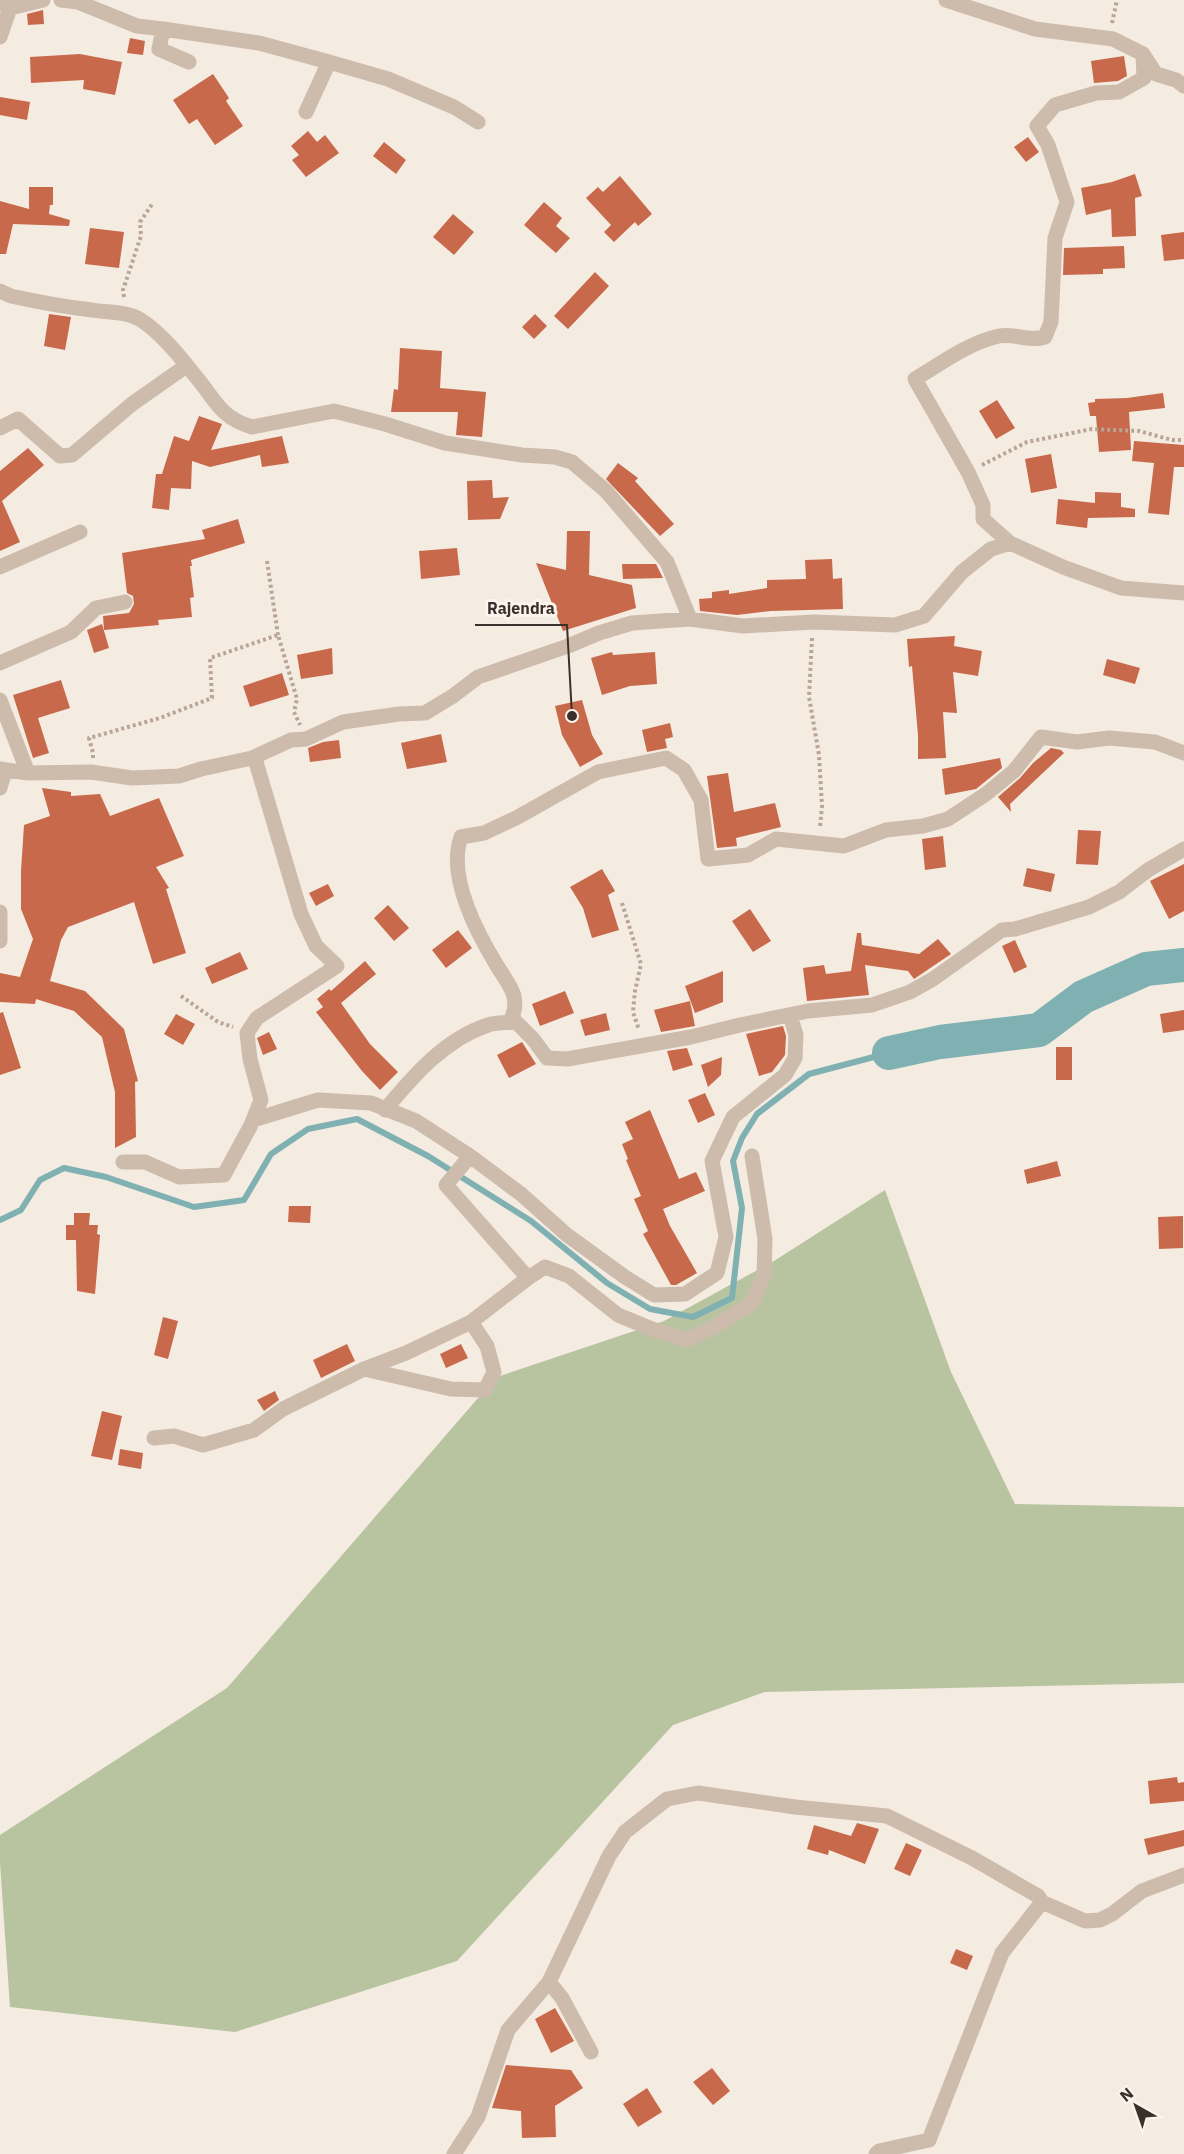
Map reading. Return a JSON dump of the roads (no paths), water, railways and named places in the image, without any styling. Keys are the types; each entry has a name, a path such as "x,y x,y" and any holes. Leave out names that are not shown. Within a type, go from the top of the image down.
{"street":[{"path":"0,37 5,6 43,0"},
{"path":"60,0 78,2 137,26 259,43 388,79 454,107 478,122"},
{"path":"946,0 1035,29 1108,39 1143,54 1156,74 1176,80 1184,86"},
{"path":"163,29 159,48 189,62"},
{"path":"1143,54 1144,78 1119,92 1096,93 1055,105 1037,126 1048,145 1066,202 1055,238 1052,322 1045,337 1034,340 1000,336 966,349 915,379 968,472 983,505 983,519 1010,543 1063,567 1121,588 1184,593"},
{"path":"306,112 329,62"},
{"path":"0,291 11,296 126,314 140,319 164,339 219,409 240,423 252,427 334,411 445,443 522,455 555,457 572,462 606,491 667,562 690,618"},
{"path":"0,428 18,419 60,456 72,454 132,404 186,366"},
{"path":"0,567 80,532"},
{"path":"0,788 2,770 91,772 132,778 161,778 179,776 252,758 291,740 306,739 343,722 424,713 453,696 478,677 632,623 690,618 743,626 814,622 895,625 924,616 962,572 991,549 1010,543"},
{"path":"0,663 71,632 96,608 125,602"},
{"path":"0,700 28,772"},
{"path":"510,1022 516,1009 513,993 472,922 461,885 457,849 461,837 484,833 508,822 598,772 666,758 684,770 701,800 708,859 748,855 776,839 844,846 886,830 923,826 948,819 986,794 1014,771 1041,738 1077,742 1109,738 1155,742 1184,753"},
{"path":"123,1162 145,1162 179,1177 224,1175 261,1100 250,1059 247,1033 257,1018 337,966 316,946 301,914 256,762 252,758"},
{"path":"385,1110 420,1069 458,1041 489,1024 516,1022 533,1039 546,1058 567,1059 691,1037 808,1011 872,1005 910,992 933,979 1002,930 1015,929 1089,907 1119,892 1148,870 1184,849"},
{"path":"0,912 0,941"},
{"path":"253,1120 318,1100 371,1103 416,1122 470,1156 521,1194 567,1234 625,1277 654,1295 685,1294 717,1273 726,1238 712,1161 733,1118 785,1075 795,1058 796,1035 790,1015"},
{"path":"470,1156 446,1185 528,1278"},
{"path":"154,1438 174,1436 204,1445 254,1430 283,1409 364,1369 406,1353 471,1322 545,1267 569,1276 618,1315 687,1340 718,1325 752,1303 764,1276 765,1239 752,1156"},
{"path":"364,1369 451,1389 485,1390 494,1372 487,1346 471,1322"},
{"path":"454,2154 478,2117 508,2030 549,1982 609,1856 625,1832 667,1799 698,1793 795,1807 887,1816 972,1858 1038,1896 1042,1902 1085,1921 1100,1920 1112,1914 1142,1891 1184,1875"},
{"path":"876,2154 879,2151 929,2140 1002,1953 1042,1902"},
{"path":"549,1982 562,1998 591,2052"}],"waterway":[{"path":"889,1053 940,1042 1039,1030 1083,997 1146,969 1184,965"},
{"path":"0,1220 21,1210 40,1180 64,1168 106,1177 194,1207 244,1200 271,1154 308,1129 357,1119 428,1156 531,1221 607,1283 650,1309 693,1317 732,1298 742,1208 733,1161 742,1138 757,1114 809,1074 889,1053"}],"place":[{"name":"Rajendra","path":"572,716"}]}
